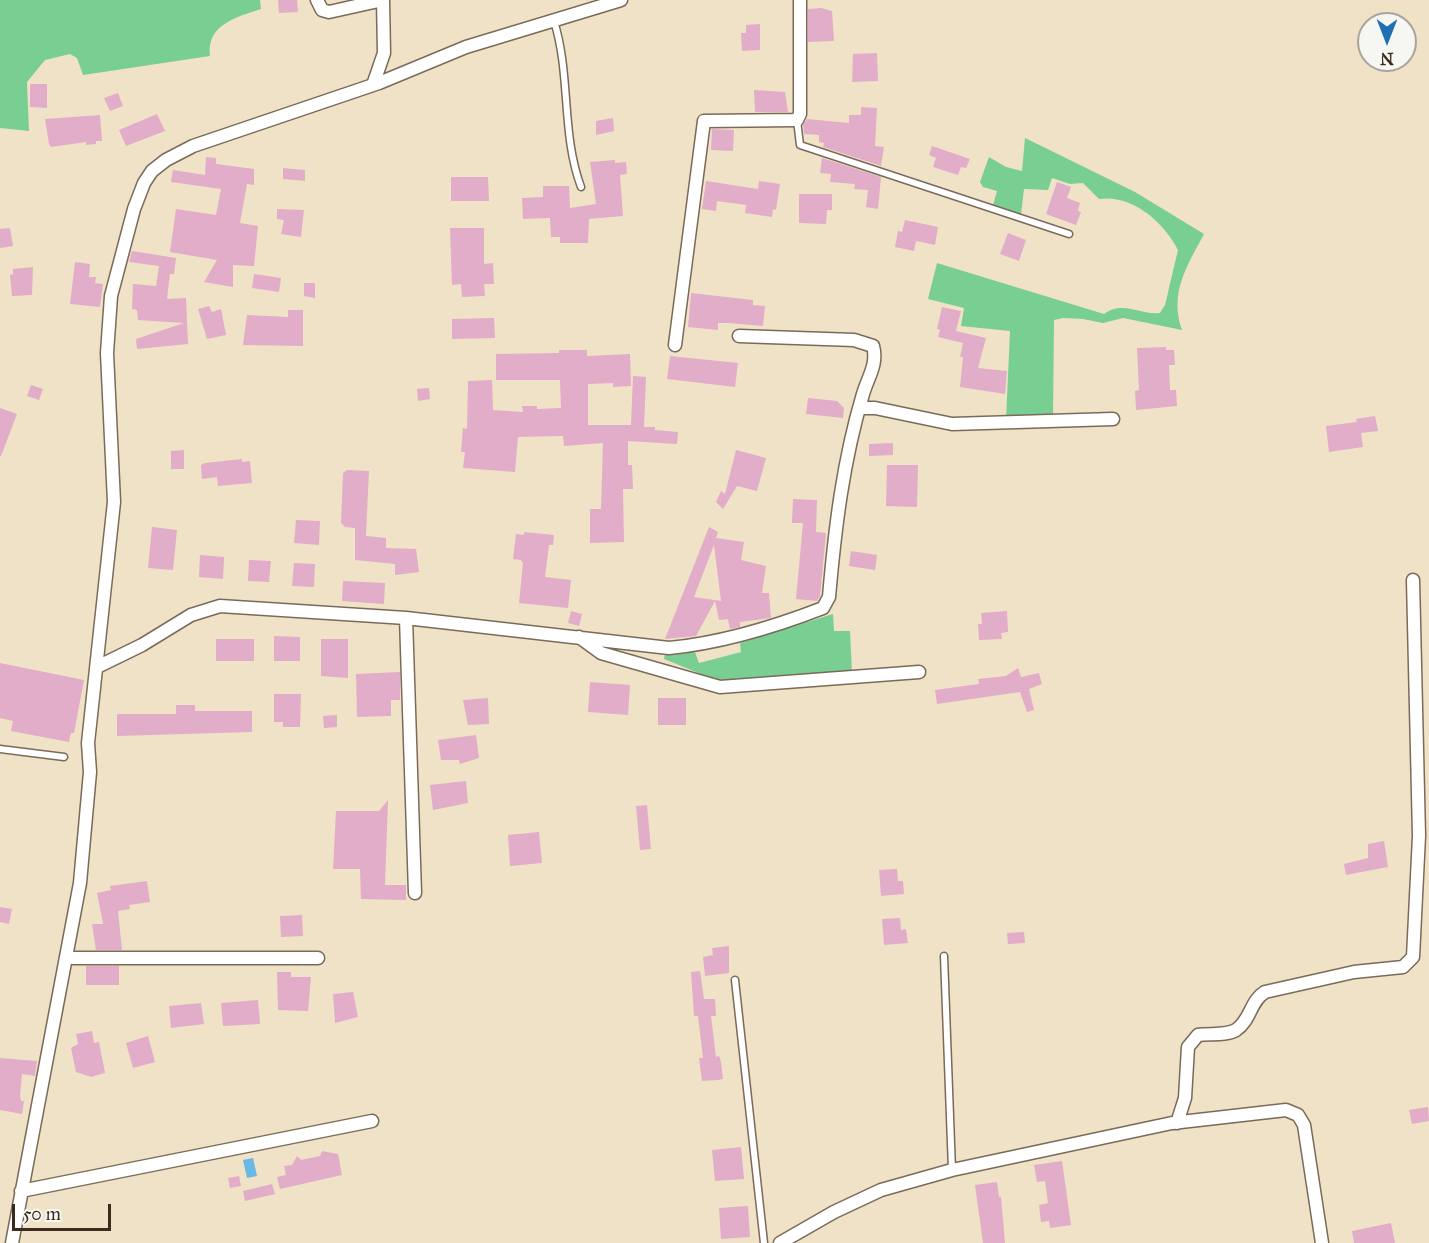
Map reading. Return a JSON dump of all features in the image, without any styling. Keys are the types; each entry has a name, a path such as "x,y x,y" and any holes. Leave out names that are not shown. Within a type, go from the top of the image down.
{"street":[{"path":"317,0 322,10 329,12 383,0 384,53 373,85"},
{"path":"12,1243 46,1053 68,958 80,883 90,772 88,743 114,502 107,331 111,296 134,209 144,183 152,171 166,160 193,146 373,85 466,47 621,0"},
{"path":"675,345 704,121 797,120 800,114 800,0"},
{"path":"98,667 142,645 191,615 220,606 256,606 406,618 669,648 703,644 794,620 823,608 828,597 839,493 860,408 874,366 876,356 873,346 854,340 739,336"},
{"path":"860,408 875,408 952,424 1113,418"},
{"path":"1177,1123 1185,1098 1188,1047 1198,1035 1234,1031 1245,1021 1258,996 1266,992 1354,972 1403,967 1413,957 1419,836 1413,580"},
{"path":"406,618 415,893"},
{"path":"578,636 601,653 720,687 919,672"},
{"path":"68,958 318,958"},
{"path":"780,1243 834,1212 881,1190 952,1170 1177,1123 1270,1110 1286,1110 1298,1115 1304,1125 1322,1243"},
{"path":"21,1191 372,1120"}],"lane":[{"path":"554,21 561,50 572,164 580,187"},
{"path":"797,120 800,145 1069,234"},
{"path":"0,749 64,757"},
{"path":"944,956 952,1170"},
{"path":"735,980 764,1243"}],"green space":[{"path":"0,0 260,0 261,9 233,19 218,30 210,45 210,56 83,75 77,58 70,54 45,60 27,82 29,131 0,128"},
{"path":"1025,138 1135,192 1204,234 1186,269 1179,292 1179,317 1182,330 1123,318 1103,323 1083,319 1054,320 1053,416 1006,420 1010,331 961,326 964,308 928,299 937,263 1104,314 1118,308 1160,313 1165,305 1178,250 1156,220 1146,212 1123,201 1099,199 1083,183 1070,184 1052,178 1048,190 1024,189 1021,214 993,205 997,191 983,187 980,182 989,157 1006,167 1022,171"},
{"path":"833,614 834,631 850,631 852,673 716,680 664,659 665,653 695,652 699,663 741,652 740,643"}],"water":[{"path":"253,1158 257,1176 247,1178 243,1160"}],"building":[{"path":"278,0 297,0 298,12 279,13"},
{"path":"821,8 832,11 834,41 808,42 808,9"},
{"path":"760,24 760,50 742,51 741,33 746,33 746,25"},
{"path":"877,53 878,81 852,82 853,54"},
{"path":"30,84 47,84 47,108 30,107"},
{"path":"754,90 785,92 788,112 755,112"},
{"path":"118,93 123,106 110,111 104,98"},
{"path":"861,107 877,108 875,146 884,147 881,166 823,147 824,143 819,142 819,135 804,134 803,125 807,119 849,123 849,115 861,115"},
{"path":"157,114 165,131 126,146 119,130"},
{"path":"100,115 102,141 96,141 96,144 86,145 86,142 51,147 49,144 45,119"},
{"path":"613,118 614,131 596,135 596,121"},
{"path":"712,129 734,130 733,151 711,150"},
{"path":"932,146 970,159 966,168 961,167 958,175 933,167 936,158 929,155"},
{"path":"206,157 216,158 216,164 254,169 254,185 247,184 240,223 258,226 254,266 233,265 233,287 204,282 217,260 170,252 176,209 216,215 221,189 171,182 173,170 205,175"},
{"path":"822,158 881,177 878,209 866,207 868,190 854,189 855,184 830,182 831,174 820,173"},
{"path":"615,160 615,163 626,162 627,174 620,175 623,216 589,219 588,243 560,243 560,237 551,237 550,218 523,219 522,198 543,197 543,186 569,186 570,208 596,204 590,162"},
{"path":"283,168 305,170 305,181 283,179"},
{"path":"451,177 488,177 489,201 451,201"},
{"path":"706,181 758,189 759,181 780,184 776,210 773,209 772,217 745,213 746,205 717,201 716,211 702,209"},
{"path":"1057,182 1071,187 1067,198 1080,203 1078,211 1081,212 1076,225 1046,214"},
{"path":"799,194 832,194 832,210 827,210 826,224 799,223"},
{"path":"277,209 304,210 301,237 281,234 284,220 277,219"},
{"path":"905,220 938,227 935,245 916,241 914,251 895,247 898,231 902,232"},
{"path":"10,228 13,246 0,248 0,229"},
{"path":"450,228 484,228 484,264 493,263 494,284 484,284 485,296 462,297 461,284 452,285"},
{"path":"1008,233 1026,240 1019,261 1000,254"},
{"path":"132,251 176,258 174,274 170,274 167,299 186,298 188,344 137,349 136,339 184,323 138,320 137,310 132,309 133,284 156,286 159,266 129,262"},
{"path":"75,262 90,264 89,277 96,277 95,283 103,284 100,307 70,304"},
{"path":"33,267 32,295 12,296 10,275 13,274 13,269"},
{"path":"254,274 281,278 279,292 252,288"},
{"path":"304,283 315,283 315,298 304,296"},
{"path":"691,293 753,300 753,305 765,306 763,326 718,323 718,330 688,327"},
{"path":"209,306 212,312 221,309 226,335 207,339 198,309"},
{"path":"942,307 961,311 956,331 986,338 978,368 1007,371 1005,394 960,387 963,357 960,357 963,343 938,337 940,330 937,329"},
{"path":"288,310 303,310 303,346 243,345 247,315 288,317"},
{"path":"494,318 495,338 452,339 452,319"},
{"path":"1166,347 1166,350 1174,350 1175,365 1169,365 1170,390 1176,390 1177,406 1136,410 1135,391 1139,390 1137,348"},
{"path":"559,350 587,350 587,356 630,354 631,386 613,387 613,383 588,384 588,425 631,425 633,376 646,377 644,427 678,432 677,444 628,441 628,465 632,465 633,489 623,489 624,542 590,543 590,509 601,509 603,443 564,446 563,436 518,437 515,472 463,468 465,452 461,452 463,428 467,429 468,381 492,380 493,410 523,412 522,406 537,406 537,409 561,408 560,380 496,380 496,354 559,353"},
{"path":"670,356 738,363 735,387 667,379"},
{"path":"31,385 43,389 39,400 27,396"},
{"path":"429,388 430,399 418,401 417,389"},
{"path":"808,398 837,401 844,408 843,418 806,414"},
{"path":"0,408 17,414 1,456 0,456"},
{"path":"1375,416 1378,431 1361,433 1363,447 1329,452 1326,426 1357,422 1356,419"},
{"path":"893,443 893,455 869,456 869,444"},
{"path":"184,450 184,469 171,469 171,451"},
{"path":"736,450 766,458 757,491 737,486 723,509 716,502 721,491 725,494"},
{"path":"242,459 242,462 250,461 252,483 218,486 217,477 202,479 201,465 205,463"},
{"path":"887,465 918,465 917,507 886,506"},
{"path":"347,470 369,471 366,536 386,538 386,548 416,549 419,572 395,575 395,564 355,560 355,528 345,527 341,523 343,473"},
{"path":"793,499 817,500 816,532 826,533 820,596 817,601 796,599 803,523 792,523"},
{"path":"296,520 320,521 319,545 294,543"},
{"path":"152,527 177,530 173,570 148,568"},
{"path":"709,527 718,532 716,538 744,542 741,560 766,566 762,593 769,593 771,618 740,622 740,627 730,629 728,619 719,620 715,601 696,636 665,639","holes":["714,545 721,601 694,597"]},
{"path":"524,532 554,535 553,545 549,545 545,577 571,580 568,608 519,603 523,563 521,560 513,559 516,534 524,535"},
{"path":"851,551 877,555 875,570 849,566"},
{"path":"200,555 224,557 223,579 199,577"},
{"path":"249,560 271,561 269,582 248,581"},
{"path":"294,563 315,564 314,587 292,586"},
{"path":"343,581 385,583 384,604 342,601"},
{"path":"571,611 582,614 579,626 568,623"},
{"path":"1007,611 1008,632 1001,633 1002,639 979,640 978,624 982,624 981,613"},
{"path":"274,636 300,637 300,661 274,661"},
{"path":"216,639 254,639 254,661 216,661"},
{"path":"321,639 348,639 348,678 321,676"},
{"path":"0,663 84,680 74,733 71,733 69,742 11,731 13,721 0,718"},
{"path":"1018,668 1021,677 1039,673 1042,684 1029,689 1034,710 1027,712 1020,692 937,704 935,690 979,684 978,679 1006,676"},
{"path":"400,672 400,700 391,700 391,716 357,717 356,674"},
{"path":"590,682 630,685 628,715 588,712"},
{"path":"274,694 301,694 300,727 283,727 283,722 274,722"},
{"path":"488,698 489,724 468,725 463,700"},
{"path":"658,698 686,698 686,725 658,725"},
{"path":"176,705 195,705 195,711 252,711 252,732 117,736 117,714 176,714"},
{"path":"337,715 337,727 324,728 323,716"},
{"path":"476,735 479,758 460,764 459,760 441,760 438,740"},
{"path":"466,781 468,803 433,810 430,785"},
{"path":"388,800 385,885 406,885 406,900 361,899 360,869 333,869 336,811 379,811"},
{"path":"647,805 651,849 640,850 636,806"},
{"path":"539,832 542,863 510,866 508,835"},
{"path":"1384,841 1388,867 1346,875 1344,864 1368,858 1368,844"},
{"path":"897,869 898,881 903,881 904,894 881,896 879,870"},
{"path":"147,881 150,902 129,905 130,909 118,911 122,950 96,950 92,924 103,924 97,893 111,890 110,886"},
{"path":"0,907 12,909 9,924 0,922"},
{"path":"302,915 303,936 281,937 280,916"},
{"path":"900,918 901,930 906,929 908,943 884,945 882,919"},
{"path":"1024,932 1025,943 1008,944 1007,933"},
{"path":"729,946 729,973 705,976 703,957 713,955 712,948"},
{"path":"86,966 119,966 119,985 86,985"},
{"path":"700,971 704,999 715,999 716,1016 711,1016 716,1057 719,1056 721,1062 723,1079 718,1080 702,1081 699,1058 703,1058 698,1016 694,1016 691,972"},
{"path":"277,972 291,972 291,977 311,977 308,1011 278,1010"},
{"path":"353,992 358,1017 335,1023 333,994"},
{"path":"258,1000 260,1024 223,1026 221,1003"},
{"path":"201,1003 204,1024 171,1028 169,1006"},
{"path":"92,1031 94,1043 99,1042 105,1073 91,1077 76,1072 71,1048 78,1044 76,1034"},
{"path":"148,1036 155,1062 133,1068 126,1043"},
{"path":"0,1058 37,1061 35,1076 22,1074 20,1096 21,1101 24,1101 22,1114 0,1110"},
{"path":"1428,1107 1429,1121 1412,1124 1409,1110"},
{"path":"741,1147 744,1179 715,1181 712,1150"},
{"path":"322,1151 338,1154 342,1175 280,1189 277,1177 286,1175 284,1166 292,1165 297,1156 301,1160 320,1156"},
{"path":"1062,1161 1071,1225 1050,1228 1049,1221 1041,1222 1039,1205 1048,1203 1045,1181 1037,1182 1034,1165"},
{"path":"239,1176 241,1186 230,1188 228,1178"},
{"path":"997,1182 999,1197 1001,1197 1005,1243 983,1243 975,1185"},
{"path":"272,1184 275,1194 245,1201 243,1191"},
{"path":"748,1206 750,1237 721,1239 719,1208"},
{"path":"1391,1223 1395,1243 1354,1243 1352,1231"}]}
